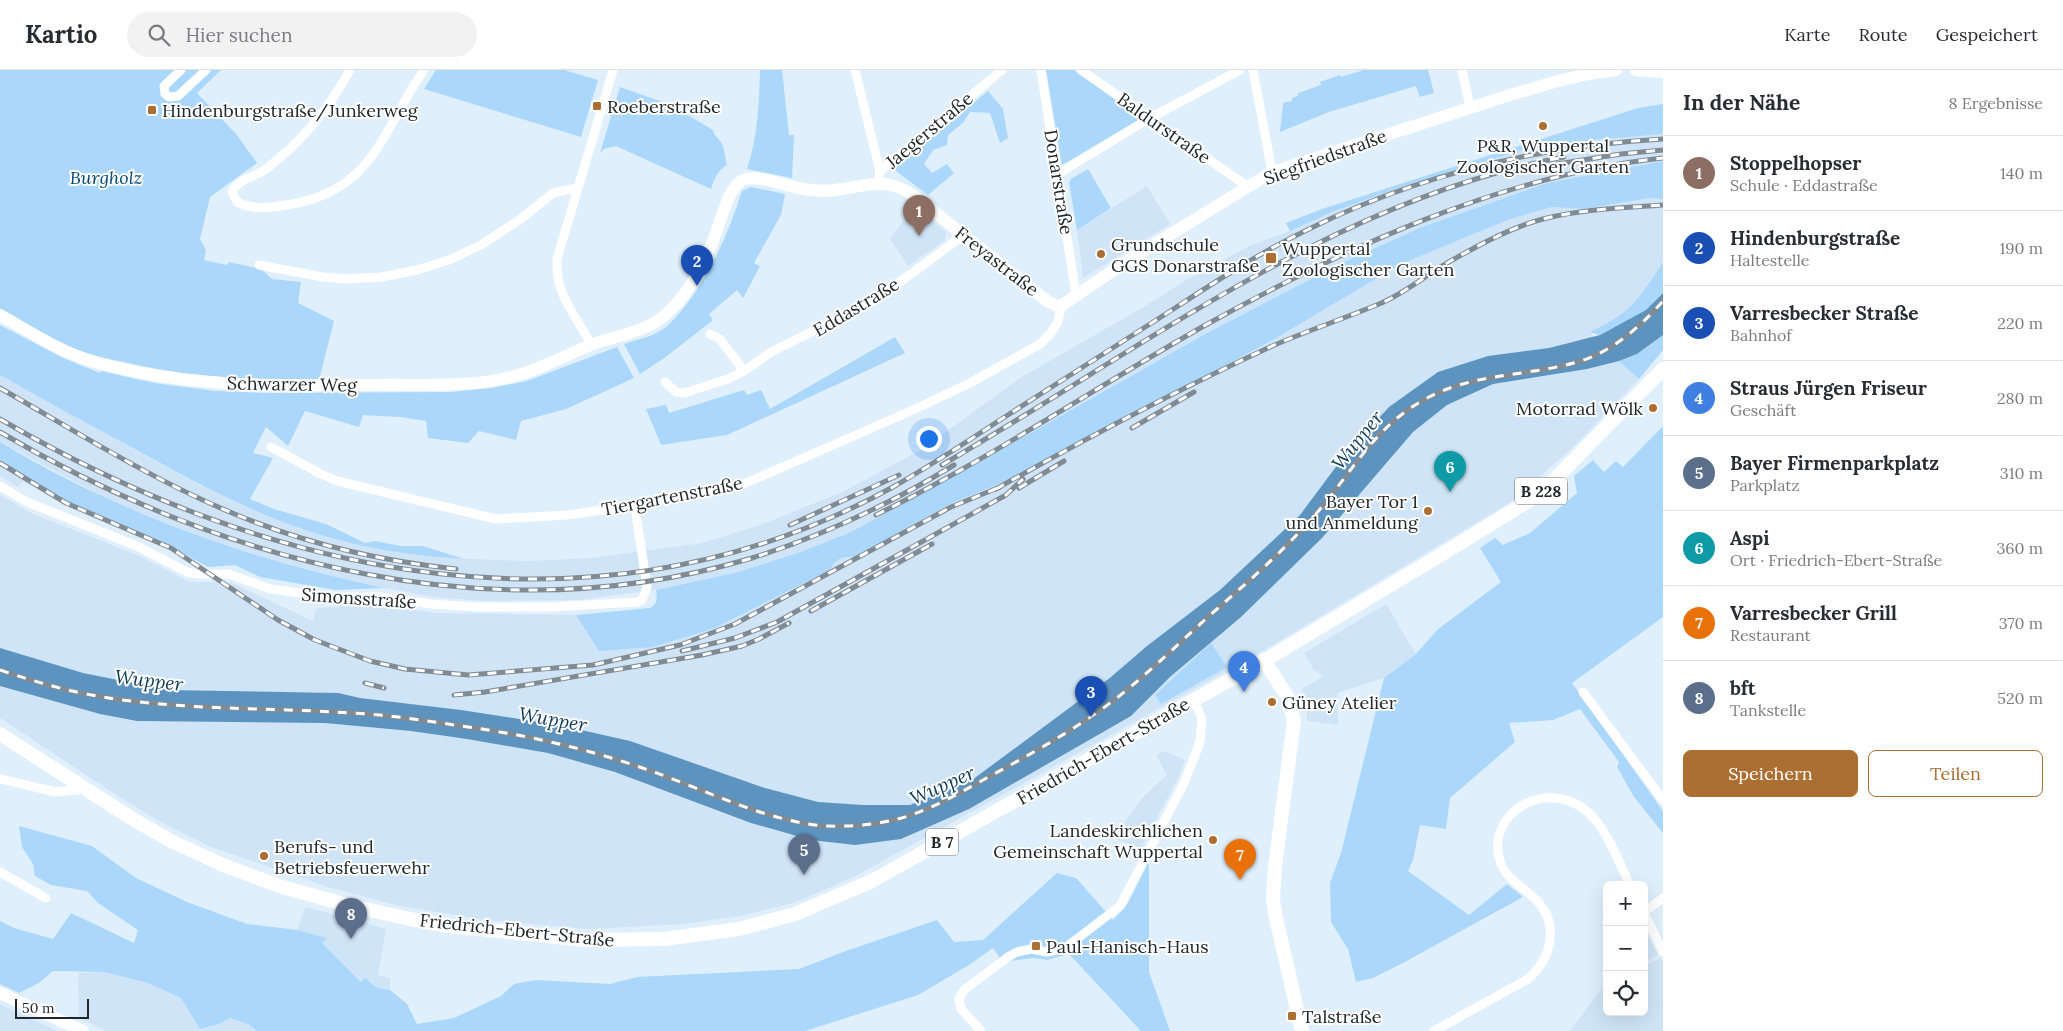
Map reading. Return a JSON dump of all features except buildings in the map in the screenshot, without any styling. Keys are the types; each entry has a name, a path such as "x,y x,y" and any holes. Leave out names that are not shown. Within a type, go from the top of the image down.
{"main road":[{"name":"Friedrich-Ebert-Straße","path":"0,734 131,818 171,841 223,865 279,886 351,906 410,919 497,932 585,940 664,939 700,936 739,929 795,914 827,902 872,881 1264,660 1528,502 1551,483 1663,369"},
{"path":"1264,660 1288,698 1294,720 1275,866 1273,900 1302,1031"}],"street":[{"path":"181,70 166,83 163,89 165,94 172,98 178,96 206,70"},
{"path":"350,70 329,104 298,140 262,171 236,186 232,192 237,202 255,208 301,203 326,194 343,184 362,169 376,153 424,70"},
{"path":"591,345 561,292 557,280 556,259 613,70"},
{"path":"855,70 879,177"},
{"name":"Jaegerstraße","path":"879,177 1002,70"},
{"name":"Donarstraße","path":"1041,70 1076,295"},
{"name":"Baldurstraße","path":"1081,70 1247,186"},
{"path":"1058,174 1150,118 1240,70"},
{"path":"1253,70 1272,172"},
{"path":"1462,70 1470,108"},
{"name":"Siegfriedstraße","path":"1062,306 1126,261 1272,172 1558,81 1616,70"},
{"path":"1636,70 1663,72"},
{"name":"Freyastraße","path":"879,177 887,183 904,189 1047,301 1062,306"},
{"name":"Schwarzer Weg","path":"0,315 44,339 92,361 177,378 240,385 467,384 506,378 540,367 591,345 655,323 674,306 705,259 731,193 742,180 760,180 821,191 879,177"},
{"path":"259,265 323,277 346,279 382,277 417,270 449,260 481,245 521,219 553,193 576,188"},
{"name":"Eddastraße","path":"665,382 676,392 684,393 744,372 771,352 848,314 900,282 964,235"},
{"name":"Tiergartenstraße","path":"272,447 337,481 496,519 567,515 639,505 649,501 737,487 970,383 1040,344 1058,322 1062,306"},
{"path":"710,334 720,339 744,372"},
{"name":"Simonsstraße","path":"0,486 27,502 137,546 187,572 229,574 261,587 294,594 330,597 382,596 452,605 525,608 637,602 642,600 646,591 636,512 639,505"},
{"path":"1583,692 1663,800"},
{"path":"980,1031 961,1009 959,999 964,990 997,964 1017,952 1031,950 1047,952 1065,948 1120,906 1184,783 1197,750 1202,720 1194,700"},
{"path":"0,779 56,792 86,789"},
{"path":"1434,1031 1528,979 1539,969 1549,951 1550,936 1545,912 1536,900 1508,876 1501,865 1497,848 1499,832 1502,826 1518,807 1541,798 1559,798 1574,801 1587,809 1600,826 1628,881"},
{"path":"0,872 46,898"},
{"path":"1648,909 1663,898"},
{"path":"1648,920 1663,952"},
{"path":"0,993 83,1031"}],"shaded area":[{"path":"1663,134 1663,161 1547,183 1422,227 1344,262 1207,333 967,469 849,533 795,554 734,573 656,590 578,600 485,601 433,597 352,582 275,562 219,544 113,502 0,442 0,375 190,480 246,507 320,534 445,558 527,561 591,558 702,543 760,525 842,492 921,450 1020,378 1147,305 1186,280 1249,246 1290,231 1332,212 1404,186 1523,150 1593,140"},
{"name":"Grundschule GGS Donarstraße","path":"1147,186 1170,224 1083,278 1077,230"},
{"path":"1649,198 1663,199 1663,262 1644,292 1629,310 1610,323 1589,332 1639,379 1571,449 1514,500 1263,651 852,878 793,903 740,916 685,924 587,929 485,920 395,905 325,886 211,847 162,823 0,718 0,495 33,514 140,556 190,582 216,582 225,588 230,582 313,621 316,608 383,605 435,613 576,615 715,628 830,570 835,560 952,503 1023,474 1270,342 1286,319 1399,265 1510,219 1552,207 1584,209"},
{"path":"914,207 945,231 946,235 944,241 908,266 890,239"},
{"path":"1663,293 1663,335 1637,354 1619,361 1587,369 1493,384 1447,405 1413,432 1322,538 1241,617 1170,677 1131,716 969,809 901,839 855,845 811,840 751,823 615,772 548,753 467,739 411,731 325,723 137,721 100,714 0,686 0,648 83,673 168,690 338,693 360,698 461,710 559,725 630,741 765,788 818,802 863,805 910,805 972,780 1111,677 1147,646 1220,590 1300,515 1344,456 1389,407 1438,372 1488,356 1549,348 1600,335 1646,310"},
{"path":"0,460 35,482 32,487 23,481 18,487 0,476"},
{"path":"1386,604 1416,654 1384,678 1337,693 1338,725 1307,721 1307,709 1302,689 1322,677 1318,671 1315,672 1304,653"},
{"path":"1164,751 1185,760 1177,780 1141,848 1113,838 1142,798 1167,775 1156,755"},
{"path":"306,907 386,929 378,975 390,978 390,990 378,988 370,980 362,982 322,943 326,938 297,930"},
{"path":"1648,936 1658,955 1648,960"},
{"path":"1661,958 1663,962 1663,1031 1570,1031 1603,987 1603,1016 1648,1016 1648,964"},
{"path":"104,972 148,983 182,998 200,1029 219,1024 230,1018 248,1024 257,1031 106,1031 79,1018 78,973"},
{"path":"0,1004 49,1027 57,1031 0,1031"}],"green space":[{"name":"Burgholz","path":"0,70 221,70 197,93 236,134 257,163 210,197 200,239 206,250 204,260 227,265 229,262 261,269 272,279 301,282 298,303 334,321 319,380 249,379 202,375 156,369 112,360 68,346 0,311"},
{"path":"436,70 564,70 598,80 581,137 424,89"},
{"path":"760,70 782,70 789,135 794,135 792,178 747,169 756,132"},
{"path":"1046,70 1074,70 1140,116 1140,119 1062,165"},
{"path":"1364,70 1428,70 1434,93 1420,97 1416,86 1329,112 1280,132 1283,103 1292,101 1292,98 1298,96 1298,93 1321,85 1320,82"},
{"path":"620,87 671,105 713,130 723,146 727,165 717,175 711,189 616,146 604,149 600,153"},
{"path":"988,91 1003,109 1008,138 1000,143 990,113 970,112 963,123 948,135 947,145 933,150 924,164 932,173 947,164 954,173 928,195 896,171 896,167"},
{"path":"1663,104 1663,134 1593,140 1523,150 1404,186 1332,212 1290,231 1286,223 1322,209 1638,108"},
{"path":"1663,161 1663,199 1649,198 1584,209 1552,207 1510,219 1399,265 1271,341 1023,474 952,503 854,557 839,559 830,570 715,628 653,647 599,651 576,615 650,608 656,603 656,590 734,573 795,554 849,533 967,469 1207,333 1344,262 1422,227 1547,183"},
{"path":"1088,169 1111,208 1077,230 1069,183 1071,179"},
{"path":"751,187 785,194 781,215 754,263 760,266 743,298 737,290 709,314 713,320 663,359 640,374 624,344 659,332 670,323 689,301 713,262 732,220 742,191"},
{"path":"1663,262 1663,293 1646,310 1600,335 1589,332 1625,312 1640,296"},
{"path":"0,325 63,358 100,373 101,371 154,383 215,391 267,393 451,392 491,388 527,381 617,347 634,378 566,409 521,421 516,440 479,431 468,443 428,438 426,421 400,417 363,415 359,427 305,411 288,446 266,427 253,453 273,458 250,499 274,509 326,524 365,543 375,541 401,546 423,546 464,559 450,558 409,554 355,544 325,536 268,516 213,491 0,375"},
{"path":"1663,335 1663,350 1639,379 1619,361 1637,354"},
{"path":"895,337 905,353 727,435 661,445 646,409 666,405 669,413 744,390 747,395 761,390 770,409"},
{"path":"1663,426 1663,617 1572,683 1663,811 1663,833 1634,797 1617,767 1619,762 1580,709 1553,720 1509,723 1515,742 1450,798 1446,829 1420,825 1413,860 1408,871 1469,915 1507,884 1523,897 1401,964 1373,978 1356,982 1348,949 1331,922 1330,883 1341,853 1384,678 1416,654 1437,630 1501,582 1480,548 1495,538 1503,545 1530,533 1577,493 1574,476 1593,460 1604,472 1616,461 1623,467"},
{"path":"0,442 45,468 91,491 186,531 284,563 384,588 336,590 260,577 235,565 208,567 161,541 73,505 49,492 0,460"},
{"path":"1211,643 1227,667 1161,704 1155,695"},
{"path":"19,826 92,846 136,878 187,902 247,924 297,930 327,938 322,943 361,982 365,978 378,988 390,990 407,1004 417,1024 454,1018 501,996 514,984 536,980 610,984 637,977 799,969 937,920 954,942 983,940 1057,873 1076,878 1113,920 1127,905 1149,861 1149,972 1170,1031 1141,1031 1069,954 1047,960 1034,958 1003,962 993,948 969,965 918,995 805,1031 257,1031 248,1024 230,1018 219,1024 200,1029 181,998 148,983 104,972 53,971 39,983 19,993 0,984 0,921 14,928 53,939 71,913 134,943 138,930 98,903 87,891 51,885 35,876 33,864 22,847"}],"railway":[{"path":"0,419 105,475 214,520 326,554 440,574 555,579 669,567 782,537 893,487 1240,267 1290,239 1349,211 1392,194 1480,166 1571,148 1663,139"},
{"path":"1557,164 1621,154 1663,150"},
{"path":"942,465 1165,328 1241,284 1318,243 1398,207 1479,178 1564,157"},
{"path":"876,515 1000,448 1202,327 1310,270 1367,244 1483,198 1603,167 1663,158"},
{"path":"996,489 1132,415 1235,363 1284,341 1389,299 1454,259 1508,231 1531,222 1573,213 1663,205"},
{"path":"0,670 60,688 114,699 182,706 368,714 504,733 548,741 612,758 759,812 781,818 824,826 861,825 889,821 920,812 963,791 1052,741 1118,697 1153,668 1282,550 1317,513 1360,457 1383,431 1418,403 1463,384 1581,361 1604,351 1626,337 1663,301"},
{"path":"0,388 146,471 206,502 237,515 290,535 344,550 428,566 456,569"},
{"path":"1132,428 1194,392"},
{"path":"0,432 87,479 177,519 269,551 364,574 461,587 558,590 655,580 752,558 804,540 855,518 905,493 954,465"},
{"path":"1019,488 1064,461"},
{"path":"0,463 66,503 171,548 278,620 315,640 370,661 405,669 468,675 593,665 680,645 735,624 951,507 1000,487"},
{"path":"790,525 899,475"},
{"path":"682,651 735,638 777,622 1006,495 1023,479"},
{"path":"811,611 932,544"},
{"path":"454,695 485,692 702,655 742,646 789,623"},
{"path":"365,683 384,688"}],"place":[{"name":"Roeberstraße","path":"597,106"},
{"name":"Hindenburgstraße/Junkerweg","path":"152,110"},
{"name":"P&R, Wuppertal Zoologischer Garten","path":"1543,126"},
{"name":"Stoppelhopser","path":"919,236"},
{"name":"Grundschule GGS Donarstraße","path":"1101,254"},
{"name":"Wuppertal Zoologischer Garten","path":"1271,258"},
{"name":"Hindenburgstraße","path":"697,286"},
{"name":"Motorrad Wölk","path":"1653,408"},
{"name":"Aspi","path":"1450,492"},
{"name":"Bayer Tor 1 und Anmeldung","path":"1428,511"},
{"name":"Straus Jürgen Friseur","path":"1244,692"},
{"name":"Güney Atelier","path":"1272,702"},
{"name":"Varresbecker Straße","path":"1091,717"},
{"name":"Landeskirchlichen Gemeinschaft Wuppertal","path":"1213,840"},
{"name":"Berufs- und Betriebsfeuerwehr","path":"264,856"},
{"name":"Bayer Firmenparkplatz","path":"804,875"},
{"name":"Varresbecker Grill","path":"1240,880"},
{"name":"bft","path":"351,939"},
{"name":"Paul-Hanisch-Haus","path":"1036,946"},
{"name":"Talstraße","path":"1292,1016"}],"water label":[{"name":"Wupper","path":"1357,440"},
{"name":"Wupper","path":"149,680"},
{"name":"Wupper","path":"553,719"},
{"name":"Wupper","path":"942,785"}]}
